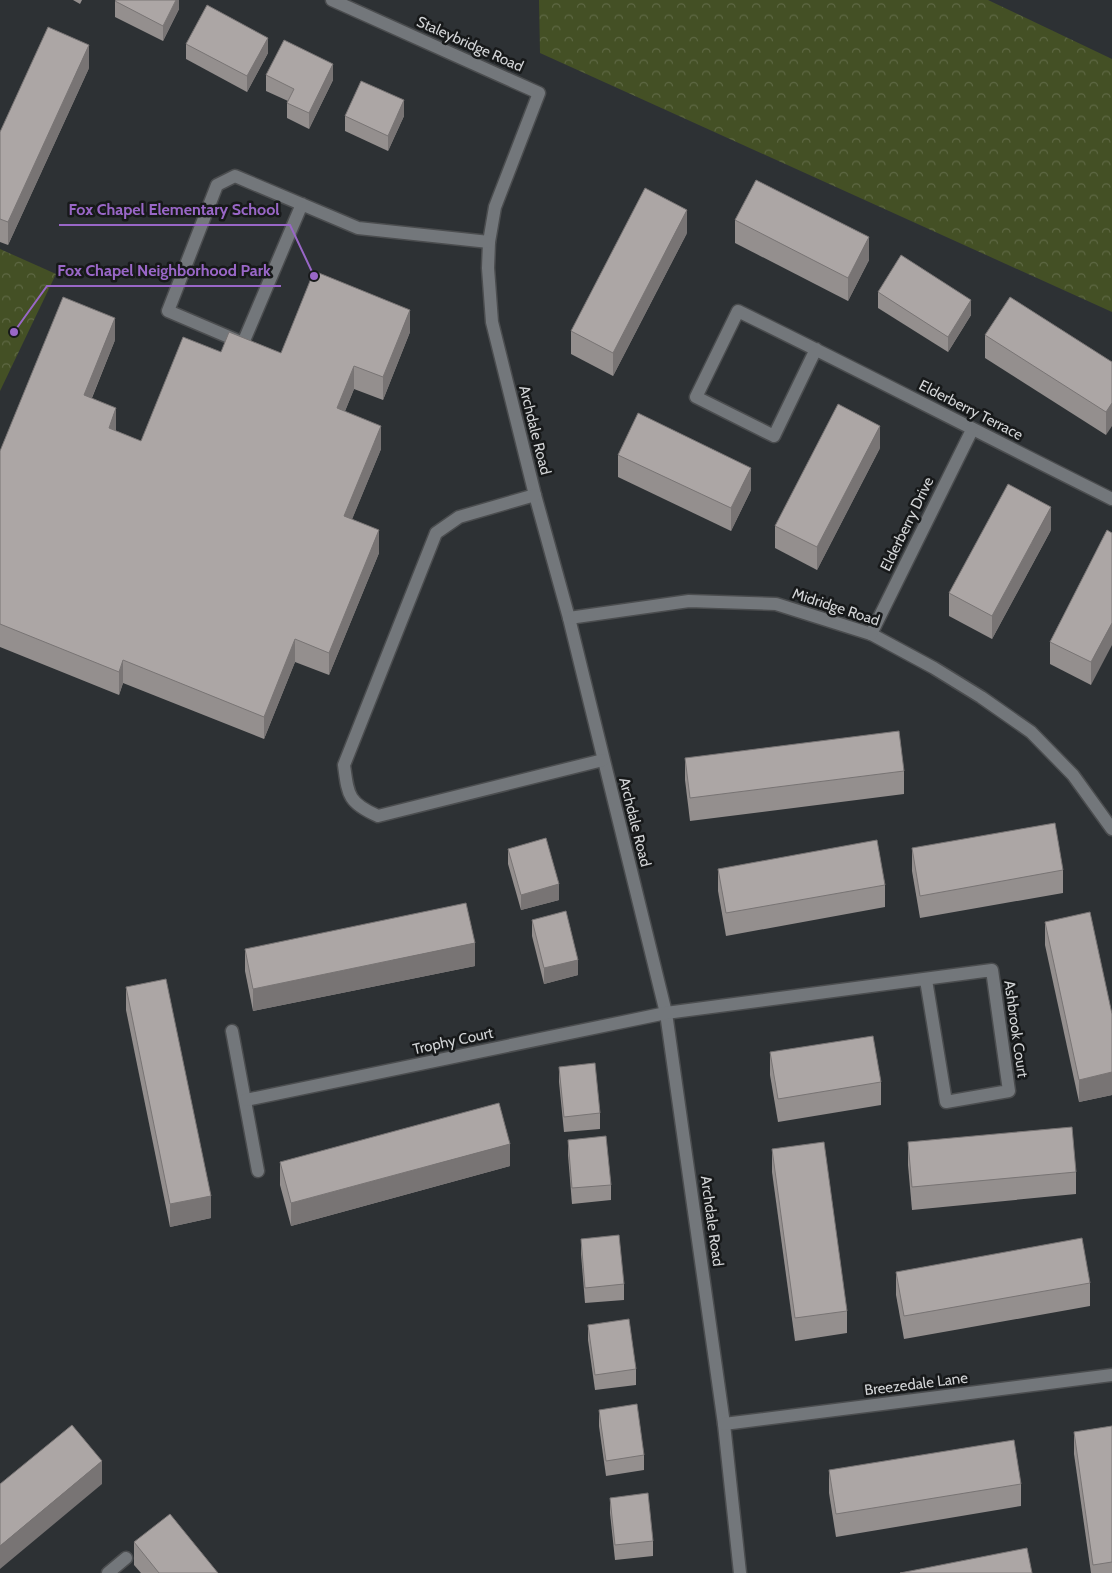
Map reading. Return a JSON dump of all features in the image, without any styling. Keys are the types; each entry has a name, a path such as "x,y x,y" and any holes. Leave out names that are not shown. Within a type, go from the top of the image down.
{"street":[{"name":"Staleybridge Road","path":"332,0 540,93"},
{"name":"Archdale Road","path":"540,93 495,207 488,242 492,322 535,495 569,618 666,1013 724,1424 740,1573"},
{"path":"302,204 243,343 168,311 218,185 235,176 302,204 358,228 488,242"},
{"name":"Elderberry Terrace","path":"816,349 774,436 696,397 738,310 816,349 972,430 1112,498"},
{"name":"Elderberry Drive","path":"871,634 972,430"},
{"path":"535,495 459,517 436,533 344,765 348,792 361,808 378,816 603,760"},
{"name":"Midridge Road","path":"569,618 688,601 776,604 871,634 950,678 1031,732 1073,775 1112,829"},
{"name":"Ashbrook Court","path":"666,1013 992,970 1009,1091 946,1102 926,980"},
{"name":"Trophy Court","path":"246,1100 666,1013"},
{"path":"232,1031 258,1171"},
{"name":"Breezedale Lane","path":"724,1424 1112,1375"},
{"path":"108,1573 126,1558"}],"green space":[{"path":"539,0 988,0 1112,59 1112,312 540,53"},
{"path":"0,249 56,274 0,391"}],"building":[{"path":"116,0 176,0 163,26"},
{"path":"207,5 268,38 247,76 186,44"},
{"path":"48,27 89,45 8,222 0,219 0,132"},
{"path":"284,40 333,64 309,113 287,103 294,89 266,75"},
{"path":"361,81 404,100 388,136 345,116"},
{"path":"756,180 869,237 848,278 735,220"},
{"path":"645,188 687,210 613,353 571,331"},
{"path":"901,255 971,300 948,337 878,292"},
{"path":"314,271 410,310 383,377 354,366 337,408 381,426 344,516 379,530 329,653 295,639 264,717 123,660 119,672 0,624 0,451 63,297 115,318 84,395 116,408 109,428 141,441 183,337 221,352 229,332 281,353"},
{"path":"1010,297 1112,362 1112,403 1106,412 985,335"},
{"path":"838,404 880,426 817,547 775,526"},
{"path":"638,413 751,468 731,508 618,455"},
{"path":"1008,484 1051,507 992,616 949,593"},
{"path":"1107,530 1112,533 1112,623 1091,662 1050,642"},
{"path":"899,731 904,771 690,798 685,758"},
{"path":"1055,823 1063,870 920,896 912,848"},
{"path":"546,838 559,884 521,895 508,849"},
{"path":"877,840 885,885 726,913 718,869"},
{"path":"466,903 475,943 253,989 245,949"},
{"path":"566,911 578,960 544,968 532,920"},
{"path":"1090,912 1112,1014 1112,1072 1079,1080 1045,922"},
{"path":"166,979 211,1196 170,1204 126,987"},
{"path":"873,1036 881,1082 778,1099 770,1052"},
{"path":"595,1063 600,1113 564,1117 559,1067"},
{"path":"499,1103 510,1144 291,1203 280,1162"},
{"path":"1072,1127 1076,1172 912,1187 908,1142"},
{"path":"606,1136 611,1185 572,1188 568,1140"},
{"path":"824,1142 847,1311 795,1318 772,1149"},
{"path":"619,1235 624,1284 585,1288 581,1239"},
{"path":"1082,1238 1090,1283 904,1316 896,1272"},
{"path":"629,1319 636,1369 595,1375 588,1325"},
{"path":"637,1404 644,1455 606,1461 599,1410"},
{"path":"72,1425 102,1461 0,1546 0,1484"},
{"path":"1112,1426 1112,1562 1093,1565 1074,1432"},
{"path":"1014,1440 1021,1484 836,1514 829,1470"},
{"path":"648,1493 653,1541 615,1545 610,1498"},
{"path":"170,1514 218,1573 159,1573 134,1542"},
{"path":"1027,1548 1032,1573 900,1573"}],"place":[{"name":"Fox Chapel Elementary School","path":"314,276"},
{"name":"Fox Chapel Neighborhood Park","path":"14,332"}]}
